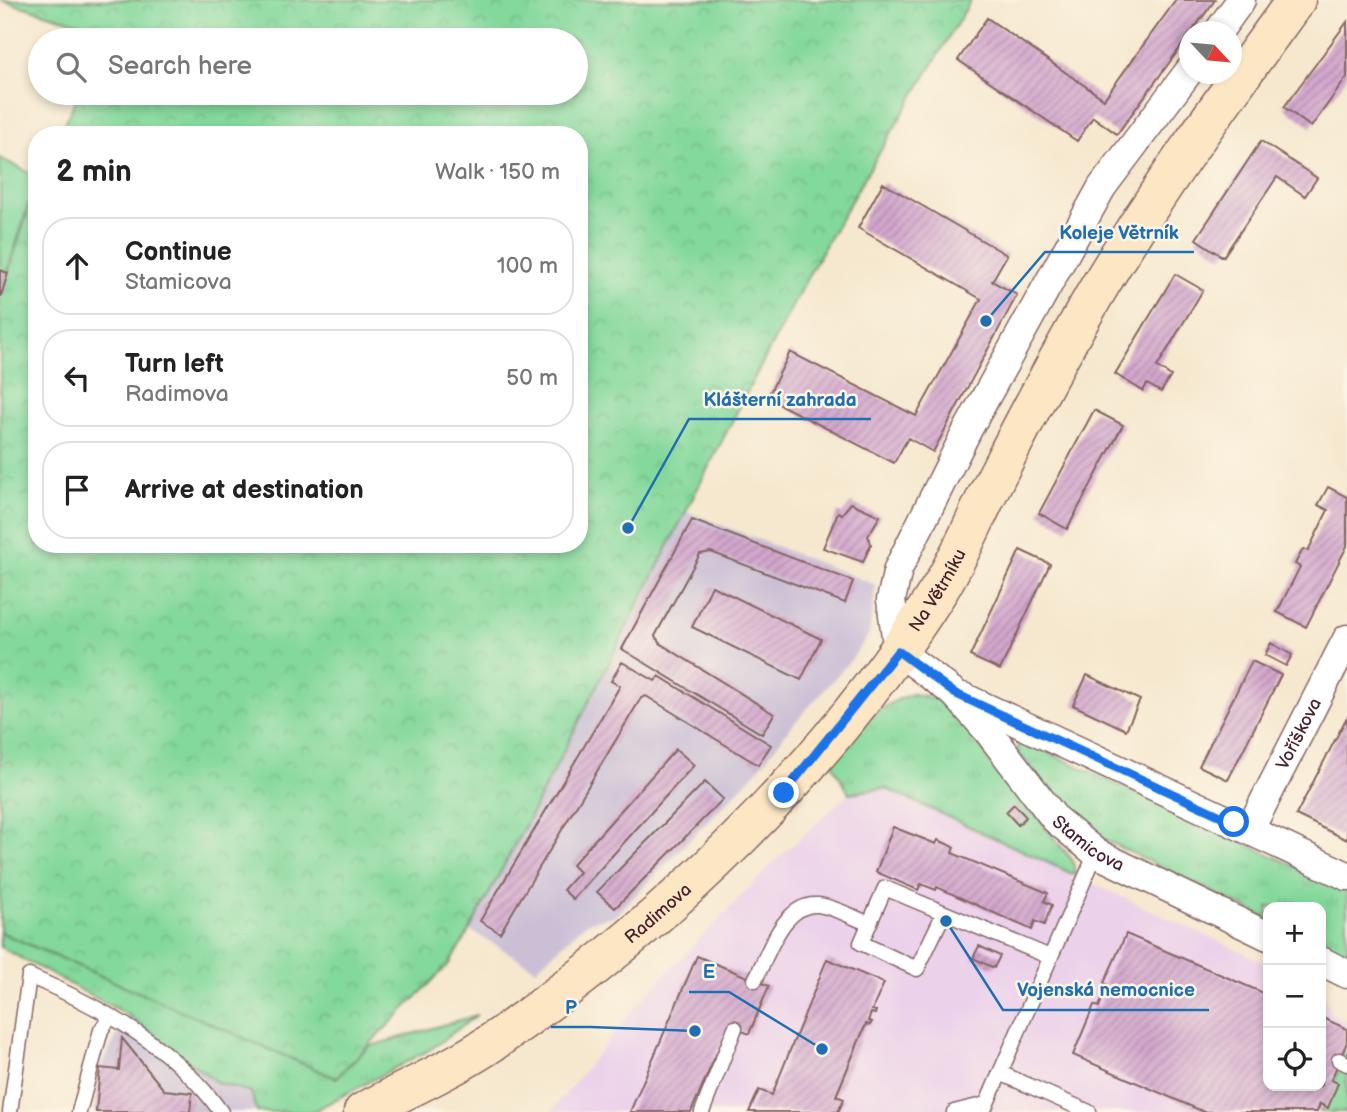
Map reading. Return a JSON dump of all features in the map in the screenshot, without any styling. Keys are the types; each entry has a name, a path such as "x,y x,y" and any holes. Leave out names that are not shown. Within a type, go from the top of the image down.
{"street":[{"path":"1226,21 1241,0"},
{"name":"Na Větrníku","path":"898,651 941,586 1009,452 1096,293 1193,143 1296,0"},
{"name":"Na Větrníku","path":"898,651 891,600 898,569 968,429 1102,187 1179,83"},
{"name":"Voříškova","path":"1250,829 1339,675 1347,639"},
{"name":"Stamicova","path":"898,651 954,693 988,731 1055,819 1096,853 1263,934"},
{"name":"Radimova","path":"363,1112 490,1044 584,974 687,889 784,793 898,651"},
{"name":"Stamicova","path":"954,693 1347,876"},
{"path":"1326,964 1347,974"}],"lane":[{"path":"954,1112 984,1108 1096,853"},
{"path":"944,913 917,969 861,943 885,888 1050,957"},
{"path":"755,981 779,930 797,911 817,905 870,924"},
{"path":"10,1112 29,976 76,996 165,1053 205,1090 221,1112"},
{"path":"79,1112 97,1042 110,1017"},
{"path":"702,1112 735,1028"},
{"path":"1000,1073 1089,1112"}],"shaded area":[{"path":"685,511 876,585 869,634 851,660 788,730 758,770 615,916 587,922 536,969 470,930 643,601"},
{"path":"885,788 1263,962 1263,1091 1326,1091 1326,998 1331,1014 1347,1021 1347,1112 551,1112 638,1003 768,868 849,793"},
{"path":"128,1015 218,1083 252,1092 257,1112 96,1112 100,1068"}],"green space":[{"path":"0,0 971,0 860,184 797,297 463,942 448,965 336,1078 0,932 0,297 28,211 28,553 588,553 588,126 63,126 73,105 588,105 588,28 97,28"},
{"path":"0,158 28,172 28,206 7,273 0,270"},
{"path":"913,694 936,699 952,712 1073,861 1075,875 885,788 849,793 830,760 857,729 877,712"},
{"path":"1023,741 1347,890 1347,956 1326,946 1326,902 1263,902 1263,917 1080,828 1017,751 1018,745"},
{"path":"0,932 336,1078 368,1047 477,1015 431,1049 312,1112 257,1112 251,1092 218,1083 128,1015 0,947"},
{"path":"1347,1051 1347,1112 1320,1112"}],"building":[{"path":"1176,0 1215,0 1200,21 1179,21 1179,49 1117,134 1093,117 1077,141 958,60 987,18 1104,99"},
{"path":"1347,22 1347,77 1311,127 1284,107"},
{"path":"1261,141 1317,178 1305,196 1277,177 1223,257 1196,239"},
{"path":"883,183 1007,255 992,281 1017,295 933,452 908,438 894,463 767,398 790,352 916,416 981,299 858,228"},
{"path":"0,270 8,273 1,296 0,296"},
{"path":"1175,274 1203,290 1157,367 1171,376 1161,392 1147,384 1143,391 1115,374"},
{"path":"1094,410 1123,425 1067,529 1039,513"},
{"path":"1328,487 1347,497 1347,546 1306,627 1277,612 1300,567 1295,564 1303,549 1308,551 1328,510 1318,505"},
{"path":"851,503 880,516 868,536 871,544 863,562 823,548 838,512 842,514"},
{"path":"692,520 853,581 845,603 711,552 700,554 655,636 661,644 774,714 762,734 622,649"},
{"path":"1020,550 1050,564 1000,670 970,656"},
{"path":"712,586 821,639 801,680 692,627"},
{"path":"1271,643 1292,655 1286,666 1265,655"},
{"path":"1252,661 1281,675 1228,780 1199,766"},
{"path":"622,662 655,681 659,676 771,745 758,765 646,696 641,698 500,933 480,921 620,686 611,681"},
{"path":"1087,675 1140,700 1126,730 1073,705"},
{"path":"1347,717 1347,840 1296,815"},
{"path":"676,749 694,765 573,899 563,890 579,872 572,865"},
{"path":"705,782 723,799 615,908 597,892"},
{"path":"1014,804 1026,817 1018,825 1006,812"},
{"path":"893,827 936,844 938,840 954,847 952,853 1048,893 1044,901 1052,905 1044,925 1035,921 1032,930 937,887 936,890 921,884 918,890 876,872"},
{"path":"1126,934 1263,993 1263,1091 1326,1091 1326,1019 1347,1029 1347,1042 1331,1080 1338,1083 1328,1108 1320,1104 1317,1112 1204,1112 1073,1055 1094,1005 1099,1007 1108,985 1104,983"},
{"path":"979,946 1000,956 994,968 973,958"},
{"path":"697,956 769,986 749,1034 729,1025 691,1112 630,1112"},
{"path":"827,959 884,983 872,1010 876,1011 875,1014 871,1013 868,1021 872,1022 870,1025 866,1024 836,1096 844,1099 838,1112 749,1112 759,1090 772,1095"},
{"path":"122,1038 164,1090 192,1093 190,1112 96,1112 100,1068 119,1070"}],"place":[{"name":"Koleje Větrník","path":"986,321"},
{"name":"Klášterní zahrada","path":"628,528"},
{"name":"Vojenská nemocnice","path":"946,921"},
{"name":"P","path":"695,1031"},
{"name":"E","path":"822,1049"}],"route":[{"path":"784,793 898,651 954,693 1234,822"}]}
